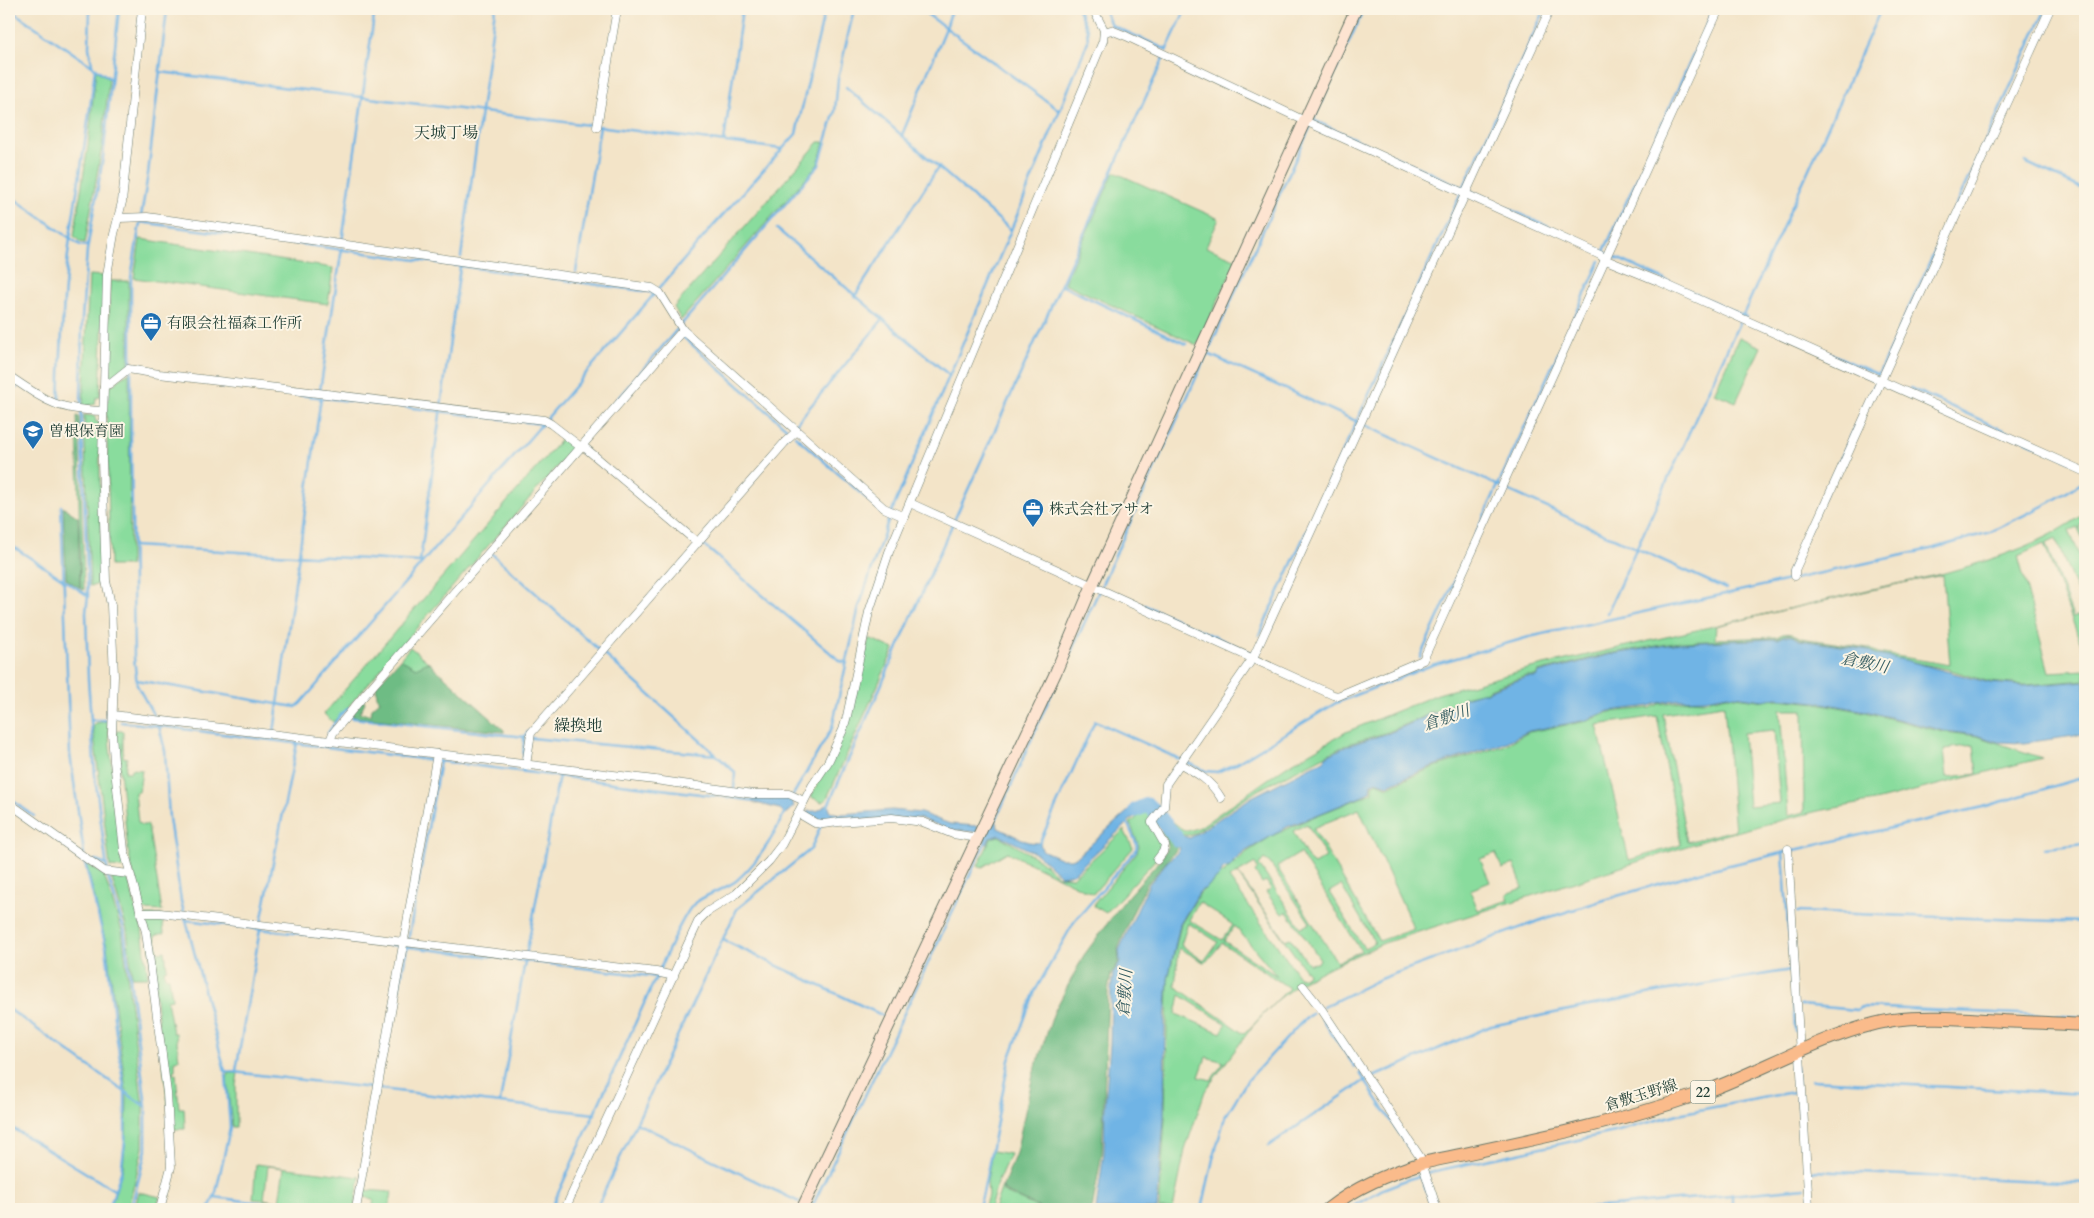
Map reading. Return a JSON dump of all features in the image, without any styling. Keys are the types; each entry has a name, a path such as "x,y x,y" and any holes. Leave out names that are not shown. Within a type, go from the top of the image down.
{"main road":[{"name":"倉敷玉野線","path":"1328,1209 1371,1182 1424,1171 1633,1115 1737,1080 1799,1052 1863,1027 1893,1020 1950,1018 2085,1025"}],"street":[{"path":"142,9 122,202 107,275 102,459 106,581 111,605 114,761 124,850 146,932 169,1116 171,1167 160,1209"},
{"path":"597,126 617,9"},
{"path":"565,1209 702,916 736,894 756,877 782,844 804,801 828,762 843,730 857,674 869,612 889,552 1103,41 1104,32 1094,9"},
{"path":"802,1209 1097,588 1309,122 1356,9"},
{"path":"1157,860 1163,852 1165,845 1153,825 1157,815 1164,807 1166,784 1253,658 1361,423 1463,193 1550,9"},
{"path":"910,503 1338,696 1423,660 1719,9"},
{"path":"1795,576 1795,570 1880,380 2050,9"},
{"path":"1104,32 1111,30 1126,36 1463,193 1600,255 1608,256 2085,472"},
{"path":"119,218 141,217 342,244 658,291 681,330 794,431 892,513 904,517"},
{"path":"330,741 333,734 349,714 491,553 580,446 681,330"},
{"path":"104,386 130,369 546,421 580,446 697,541"},
{"path":"9,376 51,403 80,410 103,410"},
{"path":"524,765 529,738 697,541 794,431"},
{"path":"113,715 330,741 437,759 524,765 753,794 792,795 804,801"},
{"path":"356,1209 406,944 437,759"},
{"path":"1182,761 1201,775 1221,798"},
{"path":"9,803 80,855 108,871 129,874"},
{"path":"798,813 822,824 892,818 922,822 953,834 980,833"},
{"path":"1788,852 1809,1209"},
{"path":"142,913 149,912 674,976"},
{"path":"1304,986 1420,1158 1437,1209"}],"green space":[{"path":"96,70 109,79 102,146 85,243 80,242 74,236 88,146"},
{"path":"819,142 824,142 818,164 681,320 674,307"},
{"path":"1114,172 1219,219 1206,247 1237,260 1197,345 1064,283"},
{"path":"140,239 333,268 328,304 134,278"},
{"path":"89,275 104,276 100,397 96,398 95,404 83,407"},
{"path":"110,281 129,281 129,366 109,381 107,378"},
{"path":"1739,337 1761,347 1736,402 1714,393"},
{"path":"129,372 130,566 110,566 106,393 111,386"},
{"path":"84,415 95,416 96,422 99,422 102,584 90,586"},
{"path":"77,416 79,417 84,590 81,589"},
{"path":"564,436 575,446 333,722 324,714"},
{"path":"63,507 78,517 80,588 66,579"},
{"path":"2085,513 2085,528 2082,525 2079,526 2085,543 2077,527 2069,531 2085,567 2085,612 2085,655 2044,544 2018,556 2049,672 2085,670 2085,680 2025,685 1990,682 1947,669 1876,654 1868,649 1800,639 1789,635 1778,638 1680,642 1607,654 1538,672 1536,676 1526,676 1489,689 1487,692 1463,697 1462,700 1436,712 1429,712 1423,717 1388,732 1348,744 1258,790 1192,835 1183,835 1170,823 1172,821 1185,830 1200,827 1285,767 1346,732 1438,694 1531,668 1774,612 1716,626 1715,639 1777,637 1789,633 1801,638 1869,648 1878,653 1950,665 1943,575 1902,583 1941,574 1997,557 2034,543","holes":["2056,539 2085,612 2073,617 2046,544"]},
{"path":"869,638 894,649 826,800 822,802 811,797 848,722"},
{"path":"410,647 428,662 416,668 400,659"},
{"path":"400,659 416,668 428,662 504,732 354,717 352,714 363,700 365,702 360,713 371,715 372,708 380,701 377,696 376,686"},
{"path":"1727,696 1764,701 1777,699 1816,703 1865,712 1943,732 1977,736 2042,758 1875,801 1818,811 1712,838 1384,943 1299,983 1276,1001 1289,988 1222,943 1205,963 1179,948 1175,986 1244,1034 1270,1007 1252,1027 1205,1091 1185,1150 1173,1209 1159,1209 1165,1119 1168,980 1181,924 1200,893 1247,852 1272,836 1363,797 1372,792 1372,785 1377,782 1388,787 1434,767 1503,746 1529,732 1588,721 1610,712 1651,708 1659,704 1691,700 1705,701","holes":["1724,705 1735,830 1687,842 1663,714","1780,710 1803,710 1804,812 1788,816","1657,716 1681,845 1629,860 1597,725","1774,730 1780,803 1749,806 1743,733","1974,745 1977,774 1947,777 1944,749","1359,809 1414,929 1379,941 1313,828","1307,824 1326,857 1314,864 1309,860 1293,831","1300,853 1361,951 1337,962 1277,867","1496,853 1502,869 1514,864 1523,888 1507,894 1509,900 1478,910 1470,890 1490,882 1480,859","1264,859 1270,863 1310,923 1301,928 1259,865","1255,863 1258,869 1255,872 1262,883 1266,881 1271,889 1266,892 1282,914 1287,912 1320,959 1318,963 1309,964 1290,938 1285,940 1238,873","1237,873 1308,974 1300,978 1229,878","1341,885 1375,943 1364,948 1329,892","1199,902 1233,925 1222,940 1189,920","1188,923 1218,942 1204,961 1181,945","1235,926 1277,976 1224,941","1180,995 1226,1024 1221,1033 1176,1014","1206,1057 1224,1062 1211,1080 1199,1077"]},
{"path":"108,721 123,868 110,867 93,727 96,723"},
{"path":"116,731 123,731 123,757 127,758 125,772 131,772 131,769 142,770 139,792 135,792 138,822 141,825 148,825 162,911 144,910 132,869 128,850"},
{"path":"1144,812 1149,812 1153,816 1162,846 1156,859 1106,913 1094,906 1095,903 1137,852 1139,846 1130,823"},
{"path":"1161,827 1178,848 1147,884 1118,949 1119,962 1111,974 1108,992 1102,1153 1092,1209 1043,1209 1004,1191 1003,1186 1016,1153 1033,1075 1054,1012 1084,955 1127,897 1161,859 1168,845 1161,832"},
{"path":"1124,830 1133,848 1093,894 1007,852 981,868 978,866 991,838 999,836 1038,859 1058,876 1073,877"},
{"path":"86,863 104,875 122,931 143,1107 143,1148 128,1209 110,1209 123,1168 127,1097 107,947"},
{"path":"111,876 128,879 142,929 148,977 132,977 127,930"},
{"path":"146,915 162,915 164,933 155,936 158,952 165,951 167,969 164,970 165,977 169,977 172,999 167,1000 173,1033 176,1033 179,1060 175,1061 173,1074 176,1074 179,1108 184,1108 185,1129 171,1129"},
{"path":"229,1073 238,1073 236,1085 236,1127 232,1127 227,1078"},
{"path":"992,1151 1010,1154 997,1183 990,1209 984,1209 988,1195 987,1181"},
{"path":"256,1164 360,1177 354,1209 279,1202 284,1168 268,1166 264,1199 275,1201 253,1199"},
{"path":"1002,1186 1003,1192 1041,1209 994,1209"},
{"path":"365,1190 392,1192 389,1209 372,1209 374,1199 364,1197"},
{"path":"139,1192 160,1197 156,1209 134,1209"}],"water":[{"name":"倉敷川","path":"1784,636 1868,650 1876,655 1905,660 1990,683 2024,686 2085,681 2085,733 2024,743 1998,742 1977,735 1944,731 1866,711 1817,702 1777,698 1763,700 1728,695 1706,699 1674,700 1650,706 1609,711 1587,720 1529,731 1502,744 1433,766 1388,785 1376,781 1371,784 1370,791 1363,796 1287,827 1246,851 1230,867 1223,869 1220,875 1206,888 1200,891 1180,924 1168,979 1165,1021 1164,1119 1157,1209 1096,1209 1104,1152 1113,973 1120,962 1119,950 1149,884 1180,848 1165,831 1168,824 1183,836 1190,838 1252,797 1349,745 1389,733 1430,713 1436,714 1463,701 1464,698 1487,693 1490,690 1527,677 1536,677 1539,673 1608,655 1680,643 1778,639"},
{"path":"787,797 792,799 794,807 785,814 780,809 752,802 753,799"},
{"path":"1148,802 1154,806 1151,810 1137,814 1073,874 1061,876 1037,854 999,835 990,838 987,844 984,842 985,837 974,832 951,830 919,818 822,821 807,814 808,811 817,811 827,805 830,812 841,814 892,810 921,813 950,824 977,826 988,830 993,821 997,822 998,828 1028,842 1040,843 1042,850 1062,859 1072,859 1078,856 1137,803"}],"waterway":[{"path":"9,9 111,79"},
{"path":"90,9 89,48 92,64"},
{"path":"119,9 103,157 87,250 82,318 81,405 88,596 86,612 88,679 95,776 108,877 124,929 146,1107 146,1150 131,1209"},
{"path":"154,716 137,685 134,657 131,278 148,174 167,9"},
{"path":"342,242 375,9"},
{"path":"461,257 495,9"},
{"path":"724,142 742,9"},
{"path":"136,680 296,707 301,703 713,226 796,134 825,9"},
{"path":"605,413 819,165 835,111 838,79 854,9"},
{"path":"920,9 1059,110"},
{"path":"902,135 952,9"},
{"path":"793,795 832,728 859,607 889,518 1011,230 1088,41 1087,29 1078,9"},
{"path":"1104,9 1111,25 1167,50"},
{"path":"1166,51 1186,9"},
{"path":"1062,672 1364,9"},
{"path":"1259,635 1545,9"},
{"path":"1604,251 1714,9"},
{"path":"1743,315 1881,9"},
{"path":"1878,375 2046,9"},
{"path":"827,808 952,525 1164,57"},
{"path":"59,403 68,259 95,68"},
{"path":"160,72 782,149"},
{"path":"846,87 1011,230"},
{"path":"1313,120 1464,188"},
{"path":"576,272 600,126"},
{"path":"2025,162 2085,190"},
{"path":"855,296 939,166"},
{"path":"1470,191 1746,317"},
{"path":"9,195 80,245 87,246"},
{"path":"140,222 650,292 655,295"},
{"path":"777,229 949,375"},
{"path":"320,391 342,248"},
{"path":"1420,657 1600,261"},
{"path":"422,563 420,562 460,267"},
{"path":"1061,285 1186,344"},
{"path":"785,437 883,319"},
{"path":"1607,613 1739,323"},
{"path":"1770,327 1879,375"},
{"path":"681,335 791,432"},
{"path":"1206,353 1726,589"},
{"path":"9,382 17,388"},
{"path":"1787,575 1876,382"},
{"path":"1910,388 2076,463"},
{"path":"258,390 392,406"},
{"path":"273,740 321,397"},
{"path":"397,406 543,424"},
{"path":"795,436 889,518"},
{"path":"1038,846 1095,721 1206,771 1217,772 1235,764 1336,703 1432,665 1529,637 1935,548 1990,532 2049,503 2085,481"},
{"path":"61,506 70,754 84,854"},
{"path":"700,542 840,661 847,663"},
{"path":"9,544 87,595"},
{"path":"132,546 420,562"},
{"path":"490,552 600,651"},
{"path":"1144,605 1252,652"},
{"path":"604,654 735,772 734,789"},
{"path":"995,822 1054,688"},
{"path":"328,733 340,715 349,708"},
{"path":"350,716 352,718 525,737"},
{"path":"91,720 106,720"},
{"path":"121,722 159,726 165,751 169,818 181,901 226,1075 230,1128 216,1192 209,1209"},
{"path":"159,726 756,801"},
{"path":"523,771 524,737 528,732"},
{"path":"531,738 716,755"},
{"path":"261,923 297,743"},
{"path":"408,941 440,761"},
{"path":"526,956 559,775"},
{"path":"1323,1007 1380,979 1544,919 1617,896 1703,871 1983,807 2085,777"},
{"path":"9,798 34,816"},
{"path":"1136,810 1147,805 1153,809 1178,840"},
{"path":"551,1209 676,933 686,915 696,902 731,884 744,874 764,849 785,811"},
{"path":"978,1209 983,1193 1009,1060 1035,991 1074,922 1136,850 1137,845 1127,822"},
{"path":"596,1209 737,909 811,849 821,825"},
{"path":"811,1209 986,841"},
{"path":"2045,848 2085,844"},
{"path":"1783,852 1795,1031"},
{"path":"95,860 106,865"},
{"path":"85,863 106,947 125,1094 125,1141 121,1172 109,1209"},
{"path":"1797,912 2085,922"},
{"path":"185,920 658,977"},
{"path":"236,1071 260,929"},
{"path":"723,940 888,1018"},
{"path":"392,1027 407,947"},
{"path":"500,1102 525,961"},
{"path":"1268,1146 1364,1081 1491,1026 1657,992 1791,970"},
{"path":"1800,1005 1857,1010 1861,1007 2085,1017"},
{"path":"9,1009 146,1107"},
{"path":"1202,1209 1225,1117 1247,1081 1312,1013"},
{"path":"1321,1018 1355,1067"},
{"path":"1796,1066 1800,1127"},
{"path":"225,1071 595,1114"},
{"path":"1360,1073 1413,1154"},
{"path":"1812,1080 2085,1094"},
{"path":"1348,1209 1383,1189 1440,1170 1619,1131 1678,1114 1798,1091"},
{"path":"636,1123 799,1202"},
{"path":"9,1126 114,1190"},
{"path":"1812,1171 2085,1183"},
{"path":"1419,1176 1422,1179 1433,1209"},
{"path":"1581,1209 1805,1188"},
{"path":"1732,1194 1732,1209"},
{"path":"214,1197 308,1209"}],"place":[{"name":"有限会社福森工作所","path":"151,342"},
{"name":"曽根保育園","path":"33,450"},
{"name":"株式会社アサオ","path":"1033,528"}],"district":[{"name":"天城丁場","path":"446,132"},
{"name":"繰換地","path":"578,725"}]}
